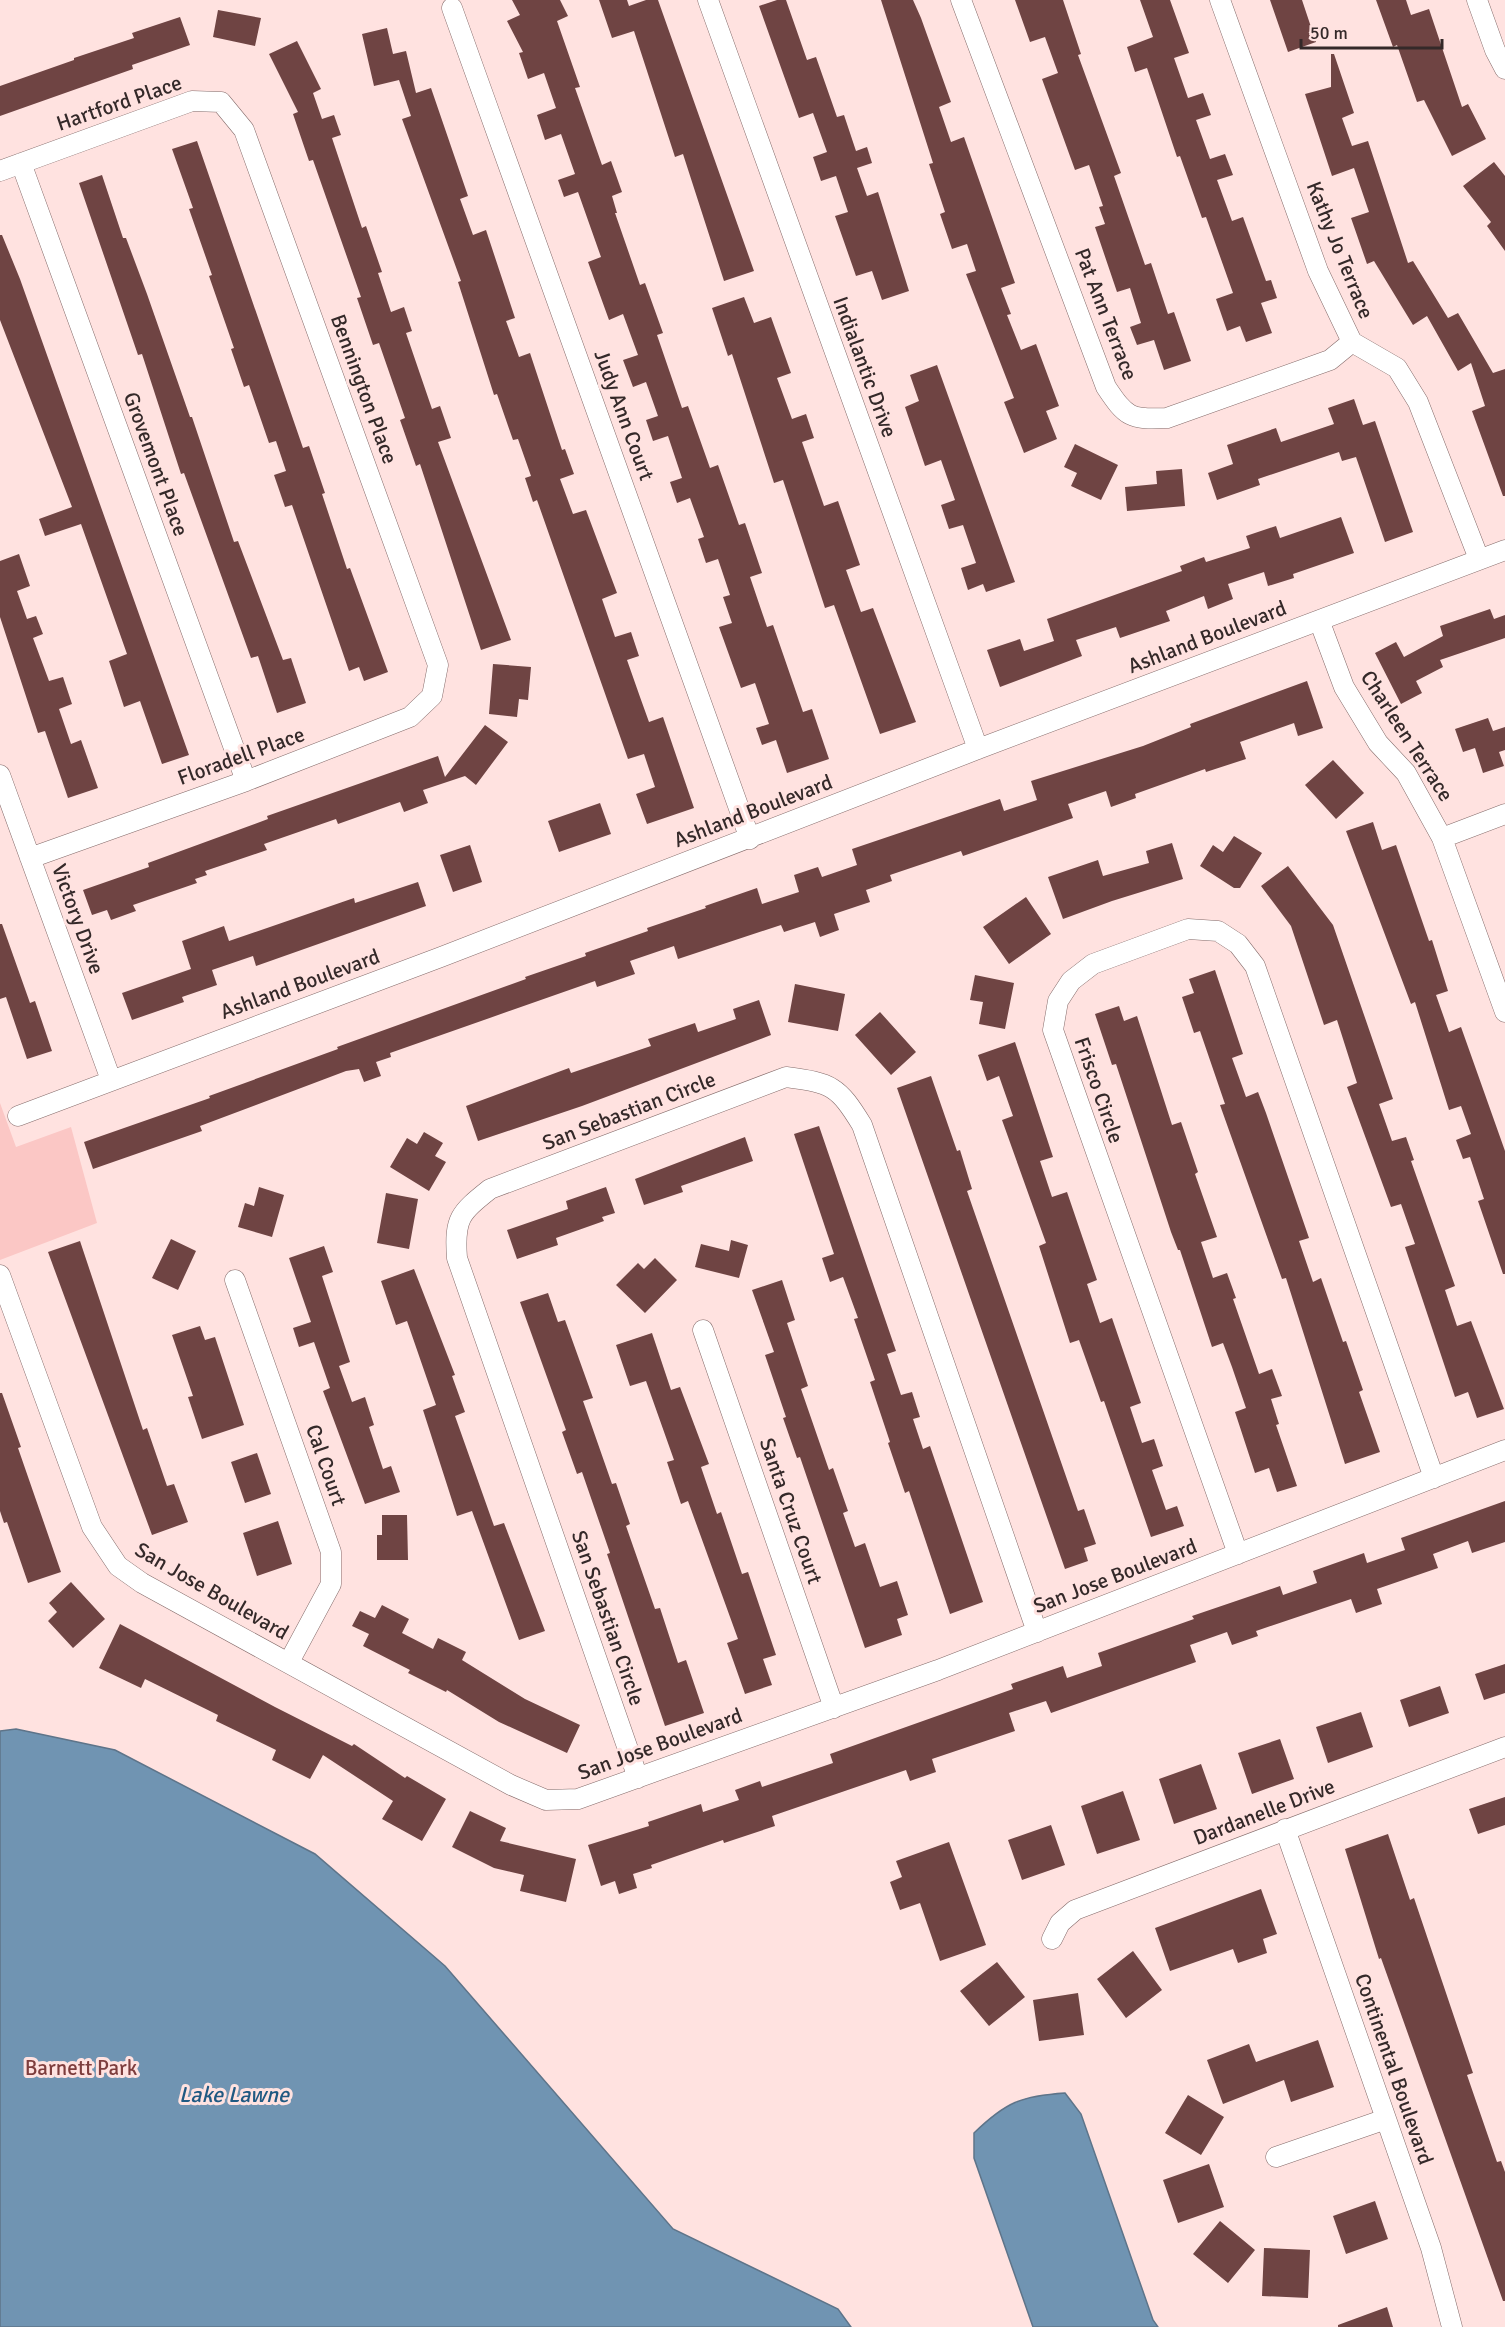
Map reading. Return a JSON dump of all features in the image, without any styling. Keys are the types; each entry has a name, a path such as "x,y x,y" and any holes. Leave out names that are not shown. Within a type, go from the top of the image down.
{"street":[{"name":"Indialantic Drive","path":"708,0 978,749"},
{"name":"Pat Ann Terrace","path":"961,0 1106,387 1122,411 1142,419 1167,418 1330,360 1352,342"},
{"name":"Kathy Jo Terrace","path":"1220,0 1318,271 1352,342 1397,368 1418,402 1479,559"},
{"path":"1477,0 1495,50 1505,69"},
{"name":"Judy Ann Court","path":"452,8 750,839"},
{"name":"Hartford Place","path":"0,171 192,101 220,102 244,130"},
{"name":"Bennington Place","path":"244,130 438,665"},
{"name":"Grovemont Place","path":"21,163 246,781"},
{"name":"Ashland Boulevard","path":"18,1116 750,839 978,749 1505,549"},
{"name":"Charleen Terrace","path":"1319,620 1344,687 1378,743 1406,773 1442,838 1505,1012"},
{"name":"Floradell Place","path":"30,858 246,781 410,717 432,696 438,665"},
{"name":"Victory Drive","path":"0,776 111,1080"},
{"path":"1442,838 1505,814"},
{"name":"Frisco Circle","path":"1238,1554 1053,1030 1058,1001 1071,981 1093,964 1188,929 1218,931 1238,944 1256,966 1434,1478"},
{"name":"San Sebastian Circle","path":"638,1778 457,1258 455,1229 469,1206 490,1189 786,1077 818,1081 844,1096 862,1125 1037,1632"},
{"name":"San Jose Boulevard","path":"0,1275 92,1527 105,1550 118,1566 142,1584 290,1662 511,1785 546,1800 578,1799 834,1708 1037,1632 1505,1450"},
{"name":"Cal Court","path":"235,1280 331,1552 331,1584 290,1662"},
{"name":"Santa Cruz Court","path":"703,1330 834,1708"},
{"name":"Dardanelle Drive","path":"1052,1939 1060,1923 1076,1910 1285,1829 1505,1748"},
{"name":"Continental Boulevard","path":"1285,1829 1431,2248 1452,2327"},
{"path":"1276,2157 1386,2119"}],"shaded area":[{"path":"0,1103 16,1147 71,1127 97,1223 0,1260"}],"water":[{"name":"Lake Lawne","path":"16,1729 115,1750 315,1854 445,1966 673,2229 838,2309 851,2327 0,2327 0,1731"},
{"path":"1065,2093 1081,2114 1153,2320 1158,2327 1033,2327 974,2158 974,2133 996,2114 1015,2102 1037,2096"}],"building":[{"path":"512,0 560,0 568,16 557,21 580,87 575,88 602,165 611,161 622,192 612,196 617,213 615,213 640,285 645,283 663,333 657,335 682,408 688,406 710,468 718,465 739,525 745,523 762,573 750,577 767,627 773,625 803,712 812,709 829,759 787,773 776,740 762,745 756,728 769,724 755,683 741,688 719,627 732,623 723,597 730,595 718,559 706,563 698,539 704,537 690,498 677,503 670,482 682,478 668,436 653,441 646,420 658,416 646,382 633,387 623,360 638,355 623,314 609,320 588,262 601,257 578,192 564,197 558,180 575,174 561,134 545,140 537,115 556,108 544,73 528,79 519,53 523,52 507,21 520,15"},
{"path":"599,0 627,0 629,6 646,0 658,0 754,271 724,281 683,154 675,157 634,31 612,38"},
{"path":"777,0 786,0 807,60 816,57 837,117 844,115 856,151 867,147 872,163 857,168 867,196 878,192 909,291 882,300 872,271 856,276 835,216 848,212 836,176 821,181 813,157 827,152 813,113 799,118 759,6"},
{"path":"881,0 913,0 921,18 951,102 939,107 951,142 964,137 1015,283 1001,288 1011,314 1007,315 1021,350 1036,344 1059,406 1046,411 1057,439 1024,453 1004,402 1014,398 966,274 976,271 967,244 952,249 940,214 945,212 929,164 933,163"},
{"path":"1015,0 1063,0 1081,54 1078,55 1121,173 1114,176 1145,265 1151,263 1168,314 1174,312 1191,361 1164,370 1154,340 1137,345 1130,327 1141,323 1130,288 1117,292 1095,227 1105,224 1099,207 1103,206 1089,165 1075,170 1042,79 1058,73 1045,37 1030,42"},
{"path":"1140,0 1170,0 1189,53 1174,58 1188,98 1203,93 1211,115 1196,120 1210,159 1225,154 1233,175 1217,180 1232,221 1243,217 1266,281 1271,280 1277,298 1261,303 1272,333 1246,342 1240,326 1227,331 1216,299 1233,293 1206,217 1202,218 1180,156 1177,157 1147,68 1135,72 1127,47 1153,37"},
{"path":"1270,0 1302,0 1316,42 1288,52"},
{"path":"1376,0 1406,0 1411,15 1429,9 1462,107 1468,104 1486,139 1452,156 1424,100 1417,102 1397,45 1393,47"},
{"path":"218,10 261,18 255,46 213,37"},
{"path":"180,17 190,45 132,65 133,69 0,116 0,86 134,38 132,33"},
{"path":"387,28 393,54 406,51 416,93 431,88 468,196 460,199 473,235 486,230 515,318 506,321 519,357 530,353 562,450 565,449 574,474 560,479 573,514 586,510 617,593 602,599 615,637 631,632 639,656 627,660 640,697 649,722 663,717 694,808 647,824 636,794 655,787 644,754 628,759 537,500 533,502 525,478 531,476 518,439 513,440 497,394 494,395 458,282 461,281 402,119 411,116 399,80 374,86 362,34"},
{"path":"297,41 321,89 313,93 322,119 334,115 341,135 332,138 362,228 366,226 382,272 378,273 391,312 404,307 412,331 406,333 432,409 440,406 451,438 438,442 511,640 481,650 420,464 416,466 400,420 405,418 379,343 373,345 357,298 361,297 313,160 309,161 293,114 298,112 269,54"},
{"path":"1331,54 1334,54 1354,113 1342,118 1352,146 1368,141 1408,263 1413,261 1448,318 1458,313 1493,373 1505,369 1505,496 1503,496 1472,411 1485,406 1471,363 1458,371 1427,316 1413,325 1374,261 1367,264 1351,218 1369,212 1354,168 1332,176 1305,94 1331,87"},
{"path":"197,141 303,448 309,446 347,569 350,568 388,672 364,681 359,667 349,671 292,505 285,507 274,475 286,471 276,441 269,443 249,385 244,387 231,349 234,348 189,209 193,208 172,149"},
{"path":"1494,162 1505,176 1505,251 1487,226 1491,222 1463,186"},
{"path":"102,175 123,238 126,238 190,417 192,417 234,542 238,541 283,660 291,658 306,703 277,713 258,656 251,658 184,473 181,474 142,354 138,355 79,183"},
{"path":"0,235 2,235 20,279 189,755 162,764 140,701 124,707 109,661 127,654 81,524 45,536 39,519 72,507 0,320"},
{"path":"744,297 754,323 771,317 791,373 777,378 792,419 806,414 814,438 802,442 824,506 838,501 860,565 846,570 861,612 873,608 916,722 880,734 834,605 825,608 783,480 774,483 732,354 728,356 712,308"},
{"path":"937,365 1015,582 986,592 983,584 968,590 961,568 976,563 963,525 949,529 941,505 955,500 941,460 925,466 905,407 919,401 910,375"},
{"path":"1354,399 1363,425 1375,421 1413,532 1385,542 1356,457 1342,461 1339,452 1258,479 1260,485 1217,500 1208,473 1233,464 1227,445 1276,428 1281,442 1334,424 1328,408"},
{"path":"1075,444 1118,465 1101,500 1071,486 1077,473 1064,467"},
{"path":"1182,469 1185,506 1127,511 1125,487 1157,484 1156,471"},
{"path":"1341,517 1354,553 1293,574 1294,578 1268,586 1264,572 1228,584 1233,599 1208,609 1204,596 1166,611 1170,621 1120,638 1116,627 1076,640 1082,656 1000,687 987,650 1020,639 1024,651 1054,641 1047,619 1182,571 1180,566 1204,557 1206,562 1250,548 1246,536 1276,526 1280,538"},
{"path":"19,554 30,586 17,591 27,619 36,616 43,634 33,638 49,681 63,677 72,704 59,709 71,744 81,740 98,788 68,798 45,731 38,733 0,617 0,561"},
{"path":"1490,609 1494,619 1505,615 1505,638 1440,660 1443,667 1416,681 1422,693 1401,704 1375,653 1396,642 1404,657 1443,636 1440,626"},
{"path":"493,664 531,667 528,700 519,699 517,717 489,714"},
{"path":"1307,681 1323,728 1298,736 1294,723 1240,742 1246,759 1206,772 1205,769 1135,794 1136,798 1111,807 1106,791 1068,804 1073,818 963,856 961,851 890,875 892,881 866,890 870,902 834,914 839,930 820,937 815,922 784,932 781,925 678,959 674,946 630,961 635,974 597,987 595,981 390,1053 391,1057 376,1062 381,1076 364,1082 359,1069 346,1071 200,1126 202,1131 93,1169 84,1142 210,1098 209,1096 338,1049 337,1047 526,979 525,977 586,956 585,953 648,931 647,928 706,908 705,906 757,888 762,904 799,892 794,875 818,867 822,877 857,865 852,849 1000,799 1004,811 1037,800 1031,781 1143,746 1191,727 1190,724"},
{"path":"1488,718 1493,731 1505,727 1505,750 1499,752 1504,766 1483,773 1475,748 1463,752 1455,729"},
{"path":"485,725 508,742 476,785 465,776 423,790 428,803 404,812 400,802 338,824 336,819 264,844 267,850 205,871 207,875 195,879 197,883 133,905 136,911 111,920 107,910 92,915 83,890 149,867 148,863 268,819 267,816 438,756 445,777"},
{"path":"1333,760 1364,793 1336,819 1305,785"},
{"path":"600,803 611,834 559,852 548,821"},
{"path":"1373,822 1382,850 1396,845 1429,941 1432,940 1448,991 1436,995 1449,1032 1461,1027 1505,1151 1505,1274 1503,1274 1478,1201 1484,1199 1470,1157 1463,1159 1456,1140 1471,1134 1461,1106 1449,1110 1415,1002 1411,1004 1346,831"},
{"path":"1234,836 1262,853 1240,888 1234,888 1200,866 1213,845 1223,852"},
{"path":"1172,843 1183,879 1063,919 1048,877 1098,860 1103,876 1149,863 1146,851"},
{"path":"470,845 482,882 453,892 440,855"},
{"path":"1288,866 1333,925 1393,1099 1379,1104 1392,1141 1406,1137 1414,1160 1411,1161 1455,1286 1445,1290 1457,1326 1471,1321 1504,1409 1477,1418 1468,1392 1455,1397 1405,1247 1415,1244 1401,1204 1391,1207 1347,1087 1357,1083 1337,1020 1324,1025 1291,926 1261,886"},
{"path":"418,882 426,906 256,966 253,956 212,970 217,985 182,997 184,1002 132,1020 122,993 191,969 182,941 224,926 229,941 354,898 355,903"},
{"path":"1026,897 1051,934 1009,964 983,927"},
{"path":"0,924 2,924 30,1003 35,1001 52,1051 27,1059 6,997 0,999"},
{"path":"1215,970 1243,1054 1232,1058 1246,1097 1258,1092 1266,1113 1309,1238 1299,1241 1313,1282 1321,1278 1343,1342 1346,1341 1363,1390 1359,1392 1380,1452 1345,1464 1286,1278 1282,1279 1220,1105 1225,1104 1200,1031 1194,1033 1182,997 1194,993 1189,979"},
{"path":"975,975 1014,983 1005,1029 979,1024 983,1002 970,1000"},
{"path":"795,984 845,994 838,1031 788,1022"},
{"path":"759,1000 771,1035 582,1106 478,1141 466,1106 569,1068 571,1073 651,1046 648,1039 695,1023 698,1032 736,1019 733,1009"},
{"path":"1119,1006 1124,1021 1137,1016 1172,1125 1181,1122 1198,1172 1195,1174 1217,1237 1201,1242 1213,1278 1227,1273 1236,1298 1233,1299 1259,1374 1272,1369 1282,1396 1271,1399 1279,1424 1276,1425 1297,1486 1277,1492 1269,1468 1255,1473 1235,1412 1246,1408 1232,1367 1223,1343 1212,1347 1180,1250 1171,1232 1116,1064 1112,1065 1095,1014"},
{"path":"880,1012 916,1052 891,1075 855,1035"},
{"path":"1015,1042 1053,1157 1040,1161 1052,1197 1067,1192 1097,1280 1087,1284 1100,1323 1112,1318 1141,1403 1130,1407 1142,1443 1154,1439 1163,1466 1152,1470 1166,1510 1177,1506 1184,1526 1151,1537 1104,1401 1101,1402 1079,1340 1070,1343 1039,1246 1046,1243 1002,1120 1013,1116 999,1076 987,1081 978,1055"},
{"path":"931,1076 957,1151 960,1150 972,1189 967,1191 1078,1511 1084,1509 1096,1544 1084,1548 1088,1561 1065,1569 897,1088"},
{"path":"819,1126 896,1351 887,1354 901,1395 912,1392 920,1417 913,1419 923,1449 930,1446 983,1602 950,1614 909,1491 905,1493 888,1443 890,1442 870,1382 875,1380 854,1319 858,1318 843,1277 830,1282 822,1258 834,1254 794,1134"},
{"path":"424,1132 443,1143 435,1156 446,1162 429,1191 390,1167 407,1138 417,1144"},
{"path":"745,1137 753,1161 681,1186 683,1192 644,1205 635,1179"},
{"path":"259,1187 284,1195 272,1237 238,1227 245,1203 254,1206"},
{"path":"606,1187 615,1213 602,1217 604,1221 556,1238 558,1245 517,1259 507,1230 568,1209 566,1201"},
{"path":"386,1193 418,1199 409,1249 377,1243"},
{"path":"171,1239 196,1251 178,1290 152,1278"},
{"path":"731,1240 748,1245 739,1278 695,1267 701,1244 729,1251"},
{"path":"80,1241 143,1430 147,1428 167,1486 174,1484 188,1522 152,1535 48,1252"},
{"path":"324,1246 333,1272 322,1276 350,1362 339,1366 352,1402 365,1397 374,1425 369,1427 383,1469 391,1466 400,1492 365,1504 323,1391 330,1388 314,1342 299,1347 293,1328 311,1322 289,1258"},
{"path":"655,1258 677,1280 645,1313 616,1285 638,1263 644,1269"},
{"path":"414,1269 455,1375 452,1376 465,1412 455,1416 494,1526 504,1523 545,1631 519,1640 472,1511 457,1516 423,1410 436,1405 407,1321 396,1325 381,1281"},
{"path":"782,1280 795,1320 787,1323 808,1386 801,1389 829,1470 833,1468 848,1511 843,1513 855,1547 865,1543 880,1587 897,1581 908,1615 897,1619 902,1635 865,1648 800,1457 797,1458 783,1418 786,1417 765,1355 774,1352 752,1290"},
{"path":"548,1293 558,1322 565,1320 593,1398 583,1401 612,1484 616,1483 630,1524 626,1526 655,1609 660,1608 678,1663 686,1660 704,1713 665,1726 607,1554 610,1553 582,1472 577,1474 562,1432 566,1430 520,1302"},
{"path":"200,1326 205,1340 215,1337 244,1425 202,1439 188,1397 193,1396 172,1335"},
{"path":"652,1333 671,1390 680,1387 709,1464 701,1467 717,1514 721,1512 742,1574 748,1572 776,1655 763,1659 772,1685 745,1694 727,1643 738,1639 688,1501 681,1504 667,1462 674,1460 646,1381 630,1386 616,1345"},
{"path":"0,1393 2,1393 21,1447 18,1448 61,1572 28,1583 7,1522 4,1523 0,1511"},
{"path":"257,1453 271,1494 245,1503 231,1462"},
{"path":"1505,1501 1505,1542 1472,1553 1468,1541 1433,1554 1438,1568 1377,1589 1382,1604 1356,1613 1351,1599 1256,1631 1258,1636 1232,1645 1227,1632 1190,1645 1196,1662 1051,1713 1046,1701 1009,1713 1015,1731 932,1759 936,1772 910,1781 906,1770 772,1816 775,1826 724,1843 723,1840 651,1865 652,1868 633,1874 637,1888 619,1894 615,1881 601,1886 588,1845 649,1826 648,1822 701,1804 703,1812 739,1800 735,1790 760,1781 762,1787 833,1763 830,1754 1013,1689 1011,1684 1063,1666 1067,1678 1102,1666 1098,1653 1194,1619 1192,1616 1280,1586 1283,1595 1317,1583 1313,1571 1364,1553 1367,1563 1405,1550 1401,1538"},
{"path":"382,1515 407,1515 408,1560 377,1560 377,1535 382,1535"},
{"path":"278,1521 292,1564 257,1576 243,1533"},
{"path":"71,1582 105,1619 73,1648 48,1621 57,1612 49,1603"},
{"path":"382,1605 409,1619 402,1633 433,1649 438,1638 466,1652 462,1660 525,1699 580,1725 567,1753 499,1722 447,1690 446,1692 408,1673 410,1670 363,1646 369,1634 352,1626 360,1611 375,1618"},
{"path":"120,1624 275,1707 352,1746 354,1744 405,1778 407,1776 446,1799 422,1841 382,1819 393,1801 323,1755 310,1779 272,1760 276,1750 216,1721 218,1715 145,1679 141,1688 99,1668"},
{"path":"1505,1664 1505,1693 1484,1700 1475,1674"},
{"path":"1440,1686 1449,1713 1409,1727 1400,1700"},
{"path":"1361,1712 1373,1747 1328,1763 1316,1727"},
{"path":"1280,1739 1294,1779 1252,1794 1238,1753"},
{"path":"1201,1764 1217,1809 1174,1824 1159,1779"},
{"path":"1123,1791 1140,1840 1097,1854 1081,1806"},
{"path":"1505,1797 1505,1825 1478,1834 1469,1809"},
{"path":"470,1811 506,1828 500,1841 576,1859 566,1902 520,1891 524,1875 494,1868 452,1847"},
{"path":"1051,1825 1065,1865 1022,1880 1008,1840"},
{"path":"1388,1834 1410,1900 1414,1898 1473,2073 1467,2075 1497,2162 1501,2161 1505,2172 1505,2301 1503,2301 1381,1958 1379,1959 1345,1849"},
{"path":"949,1842 986,1945 940,1961 920,1903 900,1910 890,1882 902,1877 896,1861"},
{"path":"1261,1889 1277,1934 1263,1939 1267,1953 1238,1963 1233,1949 1170,1971 1155,1928"},
{"path":"1133,1951 1162,1990 1126,2018 1097,1979"},
{"path":"997,1962 1025,1997 989,2026 960,1991"},
{"path":"1078,1993 1084,2035 1039,2041 1033,2000"},
{"path":"1318,2040 1334,2087 1291,2102 1284,2080 1223,2104 1207,2060 1249,2044 1256,2062"},
{"path":"1188,2095 1224,2117 1201,2155 1165,2133"},
{"path":"1209,2164 1224,2207 1178,2223 1163,2180"},
{"path":"1375,2201 1388,2239 1346,2254 1333,2216"},
{"path":"1220,2221 1255,2250 1228,2283 1193,2254"},
{"path":"1264,2248 1310,2250 1308,2298 1262,2296"},
{"path":"1387,2307 1393,2327 1338,2327 1338,2325"}],"park label":[{"name":"Barnett Park","path":"81,2068"}]}
